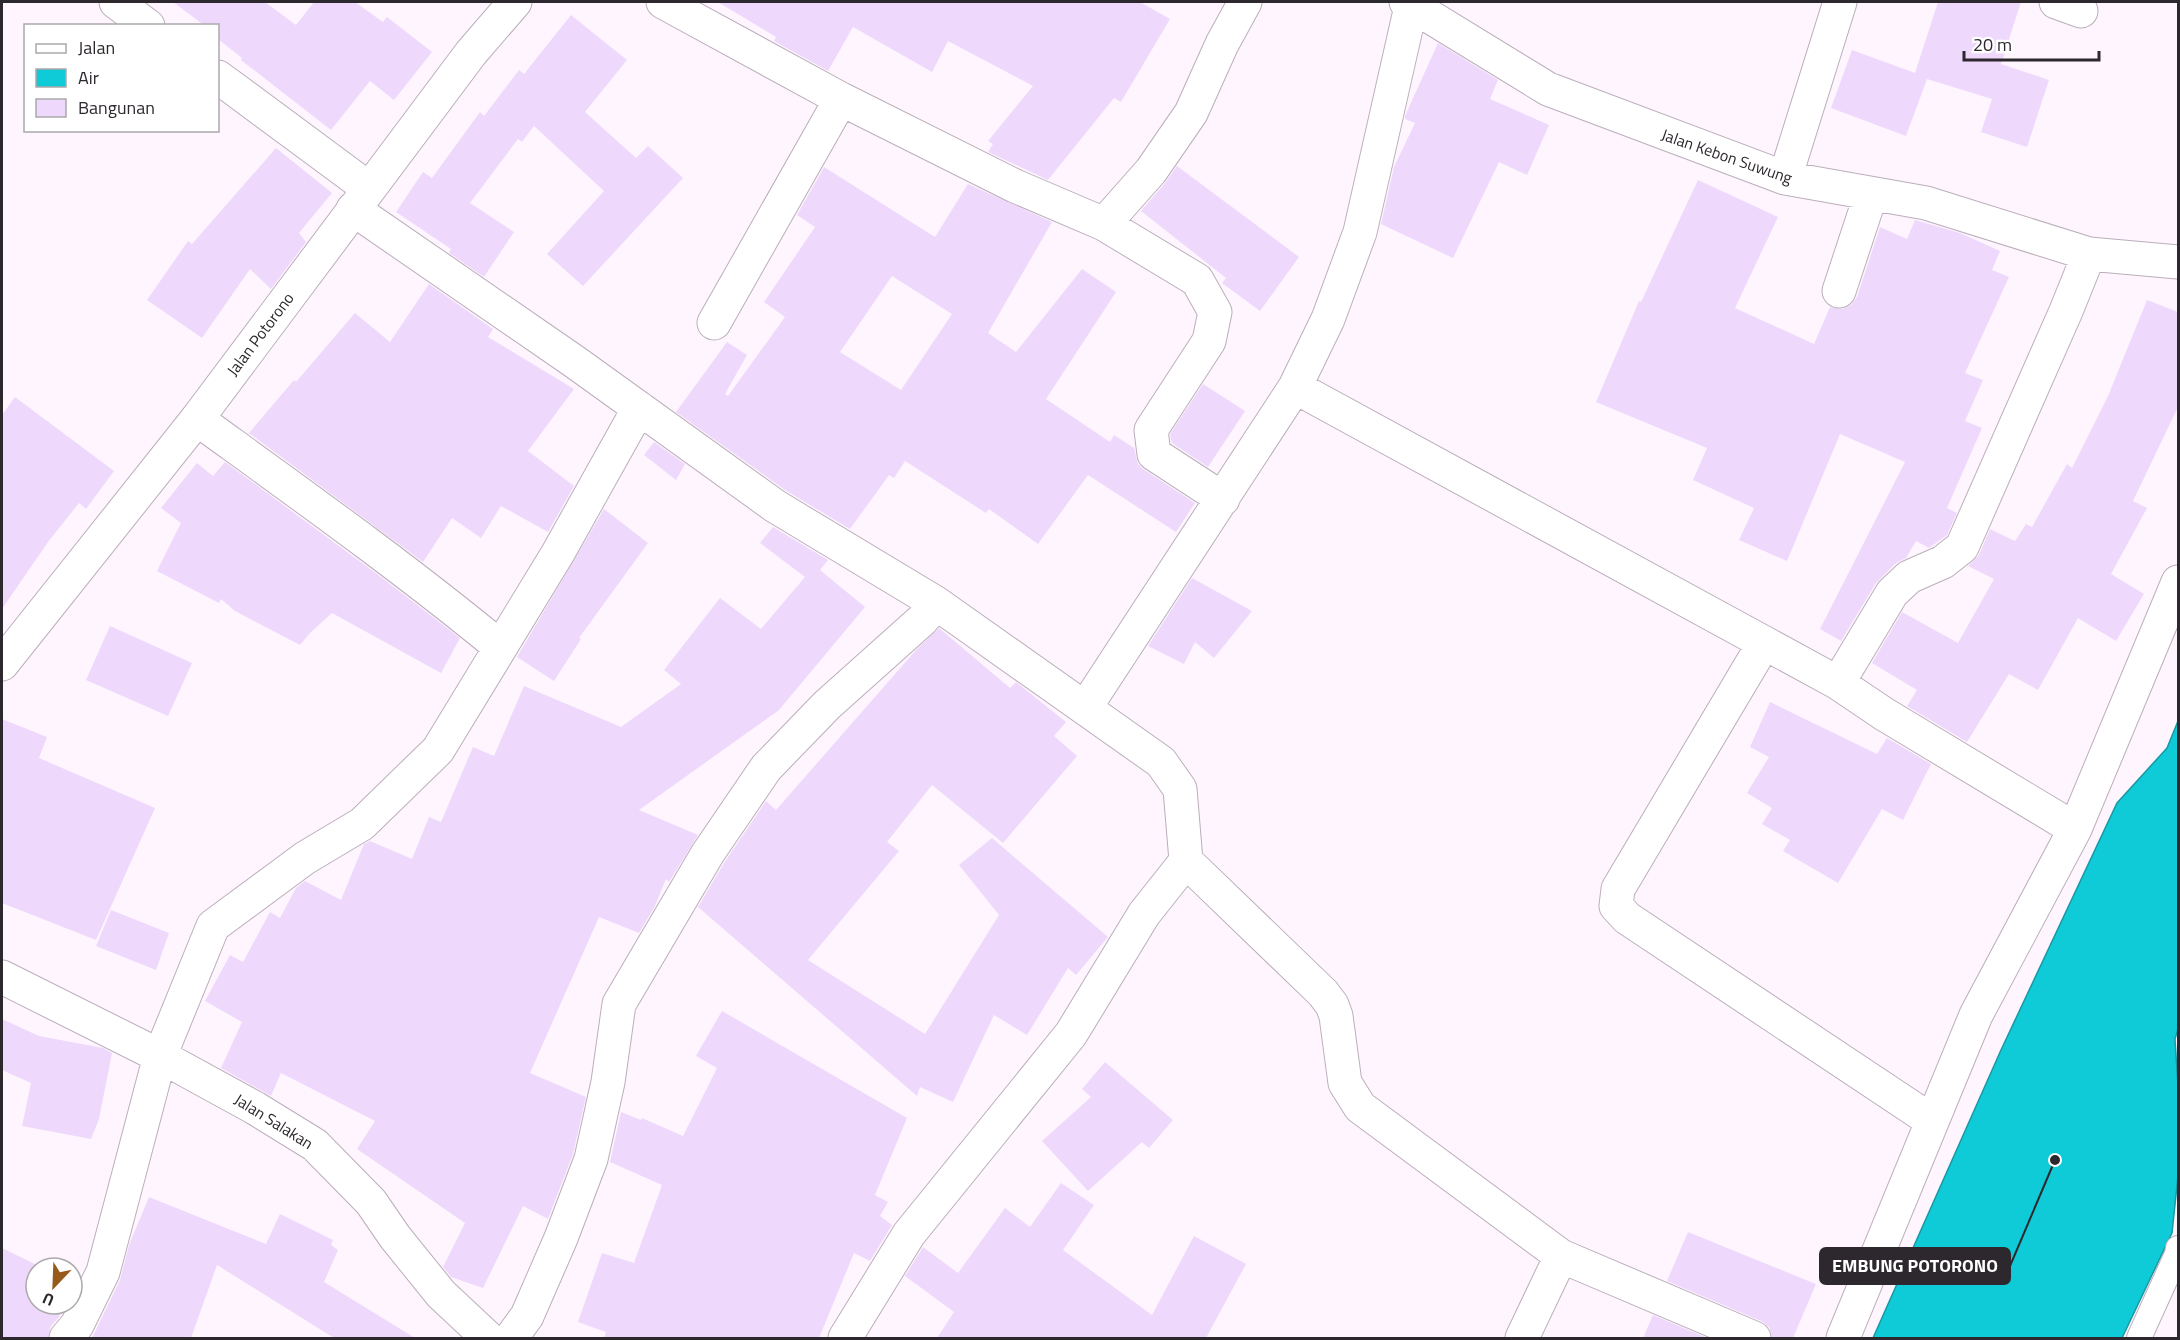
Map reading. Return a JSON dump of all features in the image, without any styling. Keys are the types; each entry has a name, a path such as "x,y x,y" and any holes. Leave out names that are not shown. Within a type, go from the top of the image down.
{"street":[{"path":"116,2 145,24"},
{"name":"Jalan Potorono","path":"2,664 197,419 471,53 515,2"},
{"path":"663,2 841,99 1015,186 1104,224 1197,280 1215,312 1209,341 1151,430 1154,454 1222,499"},
{"path":"1104,224 1151,171 1191,113 1222,44 1245,2"},
{"path":"1785,178 1839,2"},
{"path":"1085,708 1294,387 1328,319 1360,232 1410,3"},
{"name":"Jalan Kebon Suwung","path":"1410,3 1548,89 1785,178 1926,202 2089,254 2178,262"},
{"path":"219,77 361,198 639,408 775,506 936,603 1161,762 1179,789 1186,861 1323,993 1332,1005 1336,1016 1345,1083 1360,1107 1561,1256 1754,1338"},
{"path":"714,323 841,99"},
{"path":"1839,291 1870,194"},
{"path":"1838,683 1892,593 1909,577 1942,562 1962,547 2089,254"},
{"path":"1294,387 1838,683 1884,714 2075,830"},
{"path":"66,1338 77,1325 103,1272 160,1056 213,926 305,858 362,824 438,750 558,553 639,408"},
{"path":"197,419 335,520 500,647"},
{"path":"1843,1338 1976,1014 2075,830 2178,582"},
{"path":"511,1338 527,1316 561,1238 591,1159 608,1082 619,1004 708,852 766,768 827,705 922,620 936,603"},
{"path":"1764,643 1618,889 1616,906 1627,918 1932,1121"},
{"path":"856,1334 909,1234 1071,1034 1144,914 1186,861"},
{"name":"Jalan Salakan","path":"2,977 160,1056 255,1108 315,1145 371,1202 395,1237 441,1294 488,1338"},
{"path":"1522,1338 1561,1256"}],"lane":[{"path":"2139,1338 2178,1248"}],"water":[{"path":"2178,721 2178,1029 2175,1039 2178,1086 2178,1176 2172,1233 2122,1338 1873,1338 2001,1050 2117,803 2167,748"}],"building":[{"path":"173,2 265,2 296,25 314,2 355,2 383,22 387,17 432,52 394,100 370,81 331,130 241,60 242,58 219,40 219,24 202,24"},
{"path":"718,2 1140,2 1170,19 1121,102 1114,98 1048,180 988,152 993,144 988,141 1033,86 948,41 932,72 853,27 828,71 774,41 776,37"},
{"path":"1938,2 2021,2 2001,64 2049,80 2027,147 1981,132 1992,99 1927,79 1906,136 1831,108 1852,50 1915,73"},
{"path":"571,15 627,60 585,112 636,158 648,146 683,178 583,286 547,254 604,191 534,126 522,142 518,139 470,203 514,232 484,277 449,253 451,249 396,212 423,172 432,178 480,112 484,116 519,70 524,74"},
{"path":"1438,43 1498,80 1490,99 1549,125 1527,175 1499,162 1453,258 1381,224 1394,167 1415,123 1405,119 1405,116"},
{"path":"276,148 332,193 299,233 306,242 271,289 250,269 202,338 147,300 188,241 192,244"},
{"path":"1177,166 1299,257 1260,311 1222,283 1226,278 1141,211"},
{"path":"824,167 935,237 968,184 1052,222 988,333 1016,352 1082,269 1116,292 1046,399 1110,442 1114,435 1134,448 1138,464 1143,469 1195,503 1176,532 1088,475 1038,544 989,509 986,513 905,461 894,478 889,475 850,529 785,490 676,412 727,342 747,355 725,394 728,396 785,317 764,302 815,227 797,215","holes":["892,276 952,314 901,390 840,352"]},
{"path":"1698,180 1778,217 1735,308 1814,344 1830,307 1843,309 1851,305 1857,297 1880,227 1907,239 1915,220 1960,233 2000,251 1992,270 2009,277 1965,373 1983,380 1965,421 1982,428 1947,508 1957,513 1947,535 1929,548 1916,541 1906,558 1896,563 1876,583 1841,641 1820,629 1905,462 1840,434 1787,561 1739,540 1754,508 1693,480 1707,448 1596,402 1639,301 1641,302"},
{"path":"429,284 493,329 488,337 574,389 528,451 574,486 548,532 501,506 481,538 452,518 423,562 249,433 355,313 390,342"},
{"path":"2147,300 2178,312 2178,407 2133,501 2147,508 2111,574 2144,594 2116,641 2078,618 2038,690 2009,674 1967,742 1907,706 1917,690 1872,663 1902,612 1958,643 1994,579 1968,566 1979,555 1990,529 2015,541 2026,524 2032,527 2067,464 2072,468 2108,396"},
{"path":"1203,384 1245,411 1208,467 1172,443 1170,434"},
{"path":"15,397 114,471 86,509 79,503 48,542 2,609 2,415"},
{"path":"654,442 685,464 676,480 644,455"},
{"path":"225,462 460,638 441,673 332,613 300,645 235,611 221,599 219,603 157,571 181,523 161,508 197,463 213,476"},
{"path":"604,509 648,543 579,638 581,639 554,681 517,657"},
{"path":"773,527 828,560 820,570 865,607 779,710 639,810 698,835 669,882 666,879 655,906 639,933 599,917 530,1073 586,1097 573,1154 548,1219 523,1206 483,1288 451,1277 443,1267 465,1223 357,1149 375,1121 281,1073 271,1096 221,1068 242,1022 205,1001 230,955 243,962 270,912 280,918 296,888 305,881 341,900 364,844 370,841 412,859 429,817 441,822 473,747 494,756 524,686 621,727 681,684 664,670 720,598 761,629 805,577 760,543"},
{"path":"1192,578 1252,611 1214,658 1195,642 1184,664 1148,646"},
{"path":"110,626 192,663 168,716 86,680"},
{"path":"939,628 1010,688 1016,682 1066,722 1054,736 1077,756 1003,843 932,785 887,842 899,851 808,960 925,1034 999,915 959,865 992,838 1108,937 1076,975 1068,968 1027,1035 994,1015 953,1102 920,1087 917,1096 698,907 724,863 766,801 776,810 916,650"},
{"path":"1770,702 1877,754 1887,738 1931,764 1903,820 1882,809 1838,883 1783,851 1790,840 1762,824 1772,808 1747,793 1769,757 1750,747"},
{"path":"2,719 47,737 39,758 155,808 96,940 2,903"},
{"path":"111,910 169,933 156,970 96,946"},
{"path":"722,1011 907,1118 875,1195 888,1202 880,1216 892,1225 870,1261 854,1253 819,1338 604,1338 606,1332 578,1322 602,1253 634,1263 662,1185 610,1162 621,1112 641,1120 642,1118 683,1136 717,1068 696,1056"},
{"path":"2,1019 39,1036 103,1048 112,1053 99,1119 91,1139 22,1126 31,1083 2,1070"},
{"path":"1105,1062 1173,1120 1149,1148 1142,1142 1088,1191 1042,1141 1091,1097 1082,1089"},
{"path":"1061,1183 1094,1205 1063,1250 1152,1315 1194,1236 1246,1264 1206,1338 937,1338 954,1312 905,1276 923,1247 958,1273 1005,1208 1030,1227"},
{"path":"149,1197 266,1244 280,1214 333,1240 331,1245 338,1250 324,1282 415,1338 334,1338 217,1265 191,1338 92,1338 120,1280 129,1245"},
{"path":"1688,1232 1816,1284 1793,1338 1772,1338 1769,1327 1761,1321 1667,1281"},
{"path":"2,1248 24,1259 24,1316 59,1316 51,1326 48,1338 2,1338"},
{"path":"1653,1315 1707,1338 1643,1338"}],"place":[{"name":"EMBUNG POTORONO","path":"2055,1160"}]}
